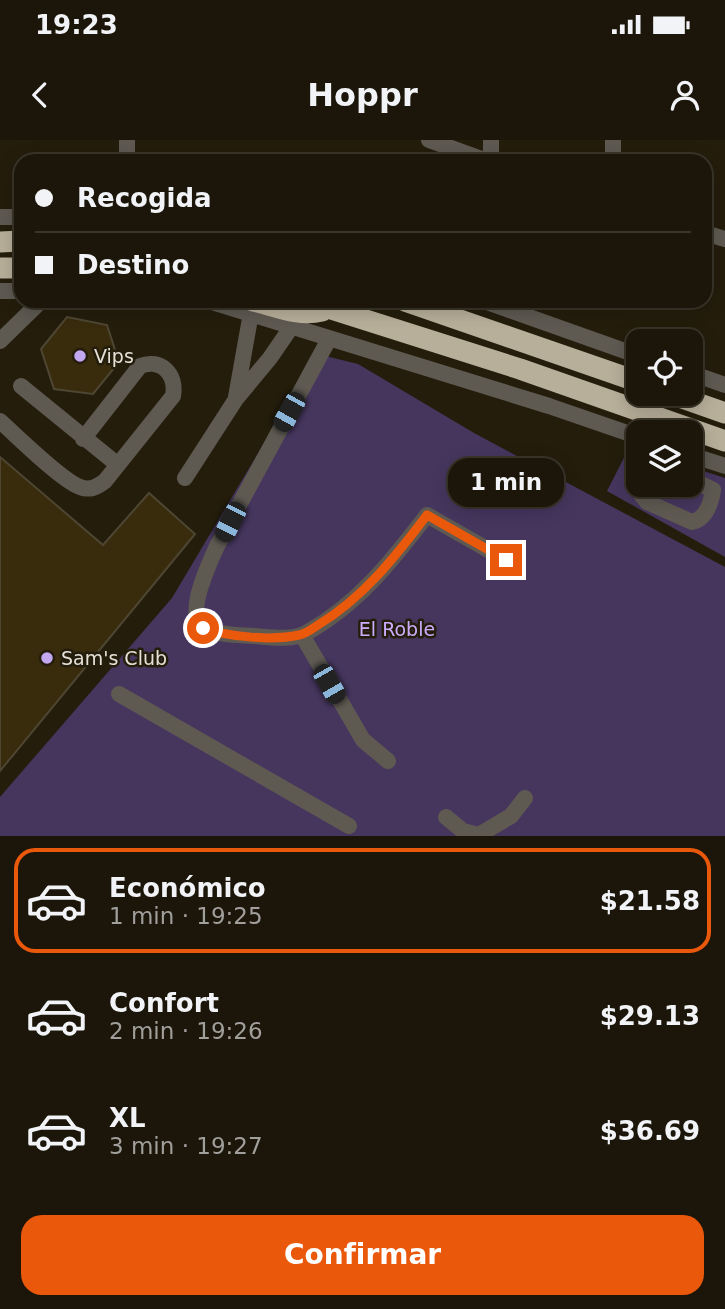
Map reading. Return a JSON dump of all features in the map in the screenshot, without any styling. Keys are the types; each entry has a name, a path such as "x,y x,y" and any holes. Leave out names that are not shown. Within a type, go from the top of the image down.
{"highway":[{"path":"260,308 310,314 330,309"},
{"path":"327,308 520,369 725,441"},
{"path":"424,308 626,378"},
{"path":"703,405 725,413"}],"street":[{"path":"429,140 469,154"},
{"path":"0,341 34,308"},
{"path":"236,399 252,308"},
{"path":"254,308 292,326 329,339 549,406 626,433"},
{"path":"506,308 626,351"},
{"path":"185,478 236,399 270,359 292,326"},
{"path":"329,339 217,546 203,579 196,608 200,624 209,630 278,638 302,635 340,611 363,591 399,552 427,515 506,560"},
{"path":"0,421 81,488 94,489 105,481 173,396 173,380 168,371 159,364 149,362 140,366 83,439"},
{"path":"703,377 725,385"},
{"path":"20,386 118,465"},
{"path":"703,458 725,466"},
{"path":"643,497 647,502 692,522 702,518 710,503 713,490 703,485"},
{"path":"302,635 363,740 388,761"},
{"path":"119,694 349,826"},
{"path":"446,817 463,831 479,835 511,816 525,798"}],"green space":[{"name":"El Roble","path":"317,354 358,364 474,433 725,567 725,836 0,836 0,797 172,598"},
{"path":"626,454 626,497 703,497 703,471 725,478 725,557 607,491"}],"building":[{"name":"Vips","path":"67,317 107,325 119,362 93,394 54,389 41,349"},
{"name":"Sam's Club","path":"0,457 103,545 149,493 195,534 0,771"}],"place":[{"name":"Vips","path":"80,356"},
{"name":"Sam's Club","path":"47,658"}],"route":[{"path":"203,628 278,638 302,635 340,611 363,591 399,552 427,515 506,560"}]}
